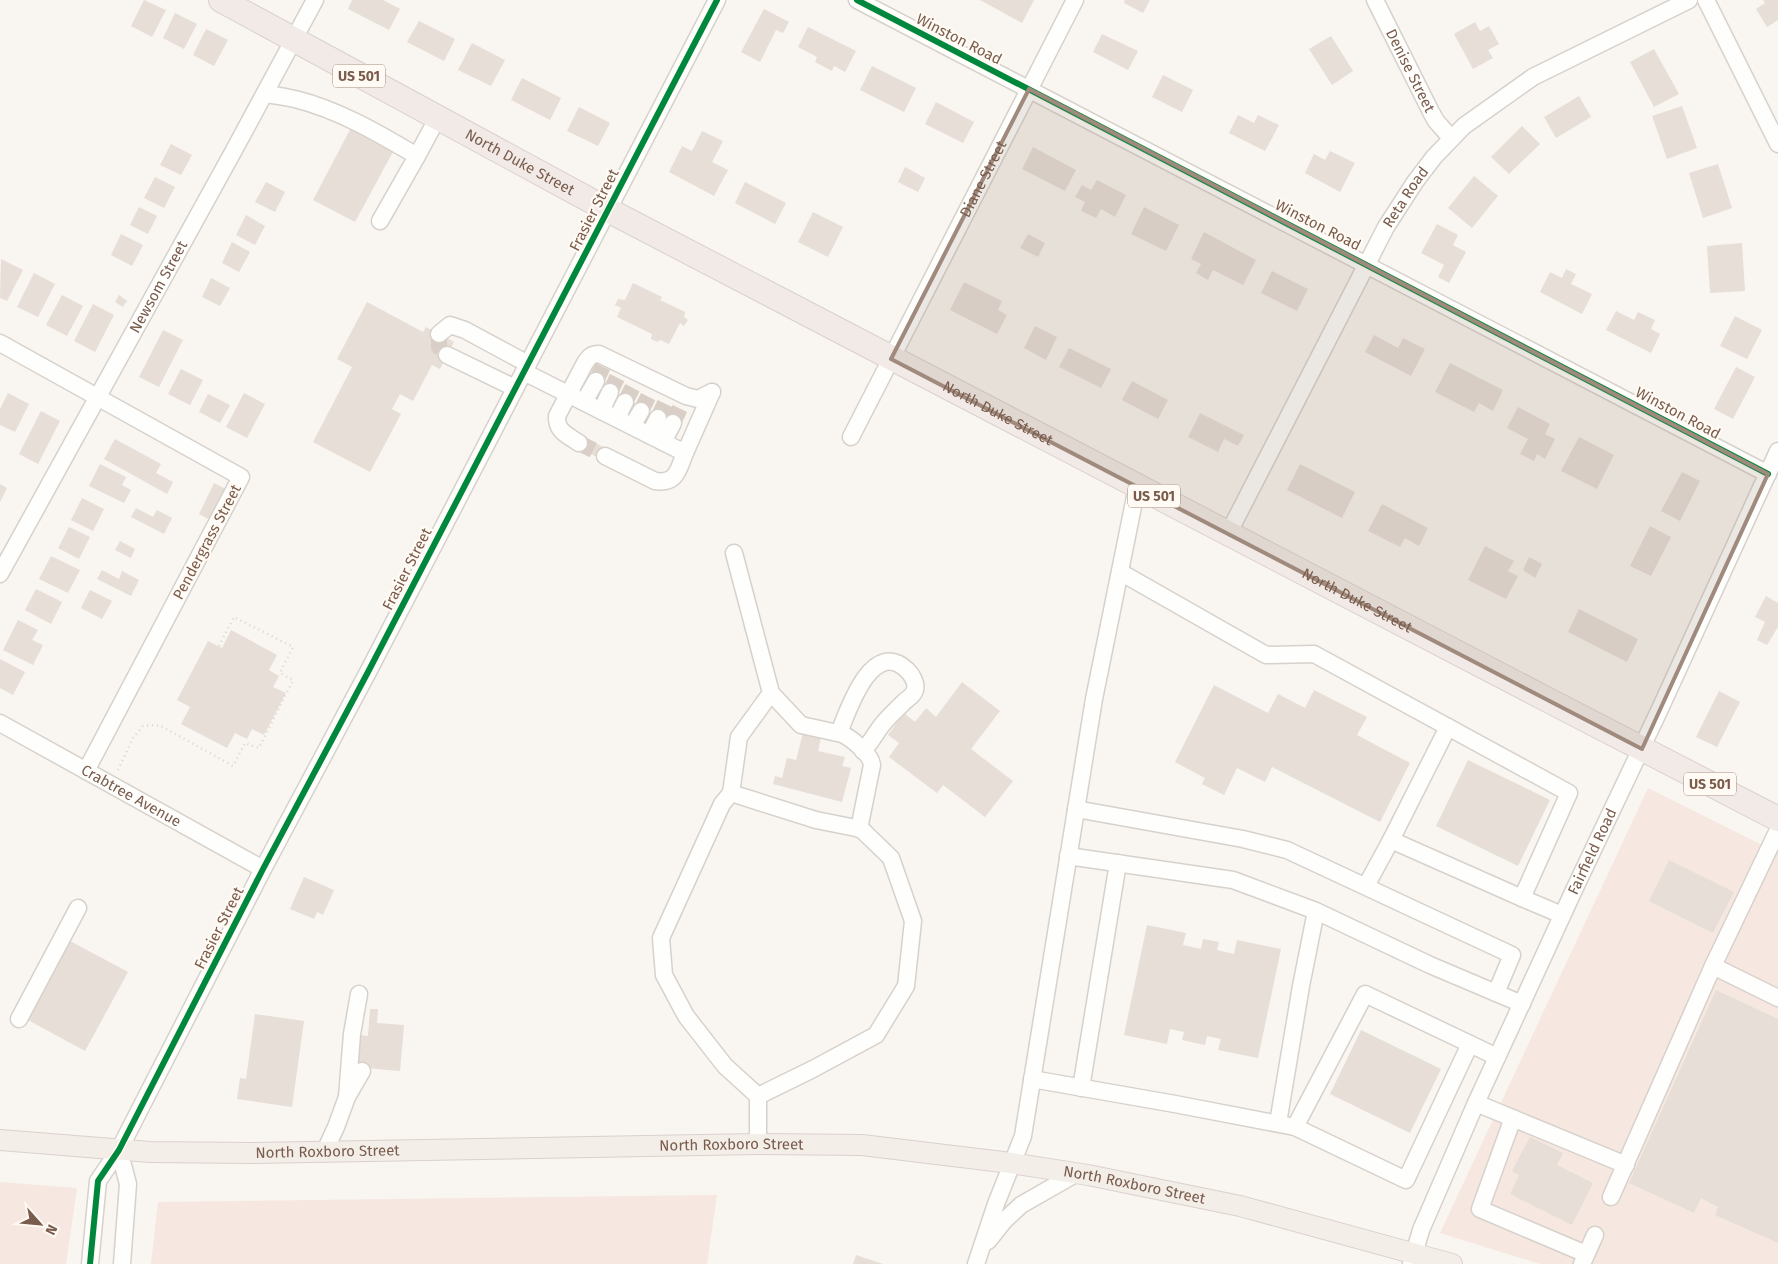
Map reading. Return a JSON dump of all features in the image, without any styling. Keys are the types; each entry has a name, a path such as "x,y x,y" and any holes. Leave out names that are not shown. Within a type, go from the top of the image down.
{"highway":[{"name":"North Duke Street","path":"221,0 437,119 891,359 1778,819"}],"main road":[{"name":"North Roxboro Street","path":"0,1140 150,1152 324,1153 758,1144 862,1145 1078,1173 1240,1206 1413,1259 1452,1264"}],"street":[{"name":"Newsom Street","path":"0,574 315,0"},
{"name":"Frasier Street","path":"90,1264 98,1181 119,1150 263,869 371,667 717,0"},
{"name":"Winston Road","path":"857,0 1768,474"},
{"name":"Diane Street","path":"851,437 1075,0"},
{"name":"Denise Street","path":"1375,0 1431,112 1436,121 1451,138"},
{"name":"Reta Road","path":"1228,534 1386,227 1415,182 1451,138 1464,126 1533,77 1689,0"},
{"path":"1706,0 1778,144"},
{"path":"265,94 295,99 333,112 368,128 417,156"},
{"path":"380,221 437,119"},
{"path":"439,334 450,325 465,330 568,394 685,453"},
{"name":"Pendergrass Street","path":"0,343 241,477 89,764"},
{"path":"579,442 560,431 557,416 589,356 599,354 606,361 676,396 698,399 712,392 672,479 662,482 655,481 605,456"},
{"path":"447,355 515,388"},
{"path":"584,402 596,381"},
{"path":"601,410 610,392"},
{"path":"617,418 625,402"},
{"path":"632,426 641,411"},
{"path":"656,438 665,420"},
{"name":"Fairfield Road","path":"1413,1259 1421,1230 1476,1103 1562,915 1642,749 1778,451"},
{"path":"979,1257 1011,1163 1023,1136 1094,699 1137,487"},
{"path":"734,553 771,693 801,725 839,732 870,757 872,764 858,829"},
{"path":"1120,572 1266,655 1314,654 1569,793 1522,898"},
{"path":"839,732 851,702 866,676 873,668 883,662 890,661 903,666 915,683 915,691 878,730 874,739 863,751"},
{"path":"758,1144 758,1096 725,1066 686,1016 664,975 661,938 722,804 732,793 739,737 771,693"},
{"name":"Crabtree Avenue","path":"0,723 89,764 263,869"},
{"path":"1366,886 1448,727"},
{"path":"732,793 816,820 861,829 891,858 913,921 906,986 876,1035 758,1096"},
{"path":"1076,809 1243,839 1287,850 1512,955 1496,993"},
{"path":"1612,1197 1713,966 1778,830"},
{"path":"1391,840 1562,915"},
{"path":"1068,856 1233,880 1316,911 1430,965 1522,1004"},
{"path":"1081,1088 1118,863"},
{"path":"19,1019 78,908"},
{"path":"1278,1124 1316,911"},
{"path":"1713,966 1778,998"},
{"path":"347,1097 352,1034 359,994"},
{"path":"1295,1127 1365,994 1497,1058"},
{"path":"1032,1079 1295,1127 1406,1180 1470,1044"},
{"path":"324,1153 347,1097 362,1071"},
{"path":"1476,1103 1626,1165"},
{"path":"1513,1118 1480,1209 1584,1259 1595,1234"},
{"path":"119,1150 128,1184 122,1264"},
{"path":"979,1257 1004,1221 1021,1205 1078,1173"}],"path":[{"path":"89,764 117,771 133,738 143,726 161,726 232,766 244,743 259,748 293,680 280,672 293,647 234,617 219,646"}],"highlighted area":[{"path":"1029,89 1768,474 1642,749 891,359"}],"shaded area":[{"path":"1648,788 1778,853 1778,1264 1540,1264 1440,1233"},
{"path":"0,1182 77,1188 66,1264 0,1264"},
{"path":"717,1195 707,1264 151,1264 158,1202"}],"building":[{"path":"144,0 166,10 152,37 131,26"},
{"path":"352,0 383,0 400,9 389,30 348,9"},
{"path":"980,0 1034,0 1022,23"},
{"path":"1125,0 1150,0 1143,13 1124,3"},
{"path":"1763,0 1778,0 1778,20 1767,27 1756,9 1765,3"},
{"path":"764,9 789,22 783,33 776,30 760,62 741,52"},
{"path":"175,13 197,24 184,49 163,38"},
{"path":"419,21 455,39 444,61 407,42"},
{"path":"1475,22 1480,31 1489,26 1499,44 1488,50 1493,58 1473,69 1454,34"},
{"path":"808,27 856,51 845,72 834,66 832,71 815,62 817,57 798,47"},
{"path":"206,29 228,40 214,66 193,55"},
{"path":"1102,34 1138,51 1128,70 1093,52"},
{"path":"1331,36 1353,71 1332,85 1309,49"},
{"path":"472,43 505,60 491,86 458,70"},
{"path":"1654,49 1679,94 1654,107 1630,62"},
{"path":"872,66 916,88 904,112 860,90"},
{"path":"1163,75 1193,90 1182,112 1152,97"},
{"path":"522,78 561,98 550,120 511,100"},
{"path":"1579,96 1591,117 1556,138 1544,117"},
{"path":"936,102 974,122 963,143 925,124"},
{"path":"1682,106 1697,148 1667,159 1652,116"},
{"path":"579,107 610,123 598,146 567,131"},
{"path":"1238,115 1254,123 1258,115 1279,125 1265,151 1229,133"},
{"path":"352,126 395,148 355,222 313,200"},
{"path":"1522,126 1540,144 1509,174 1491,157"},
{"path":"702,131 723,141 712,162 728,170 714,196 669,172 682,146 692,151"},
{"path":"171,144 192,155 181,175 160,165"},
{"path":"1033,147 1076,170 1065,191 1022,169"},
{"path":"1330,151 1355,163 1340,192 1305,173 1314,154 1325,160"},
{"path":"1718,164 1732,208 1703,218 1689,173"},
{"path":"905,167 925,178 918,192 898,182"},
{"path":"1474,176 1498,196 1472,228 1448,208"},
{"path":"155,177 175,187 164,208 144,198"},
{"path":"1097,180 1126,195 1115,217 1101,209 1096,218 1081,211 1085,202 1075,197 1082,185 1091,190"},
{"path":"266,182 285,192 275,212 255,202"},
{"path":"745,182 786,203 775,224 735,203"},
{"path":"139,207 157,216 148,234 130,225"},
{"path":"1144,207 1179,225 1166,251 1131,234"},
{"path":"813,212 843,227 828,257 798,242"},
{"path":"246,215 265,226 255,245 236,235"},
{"path":"1437,224 1458,235 1453,245 1466,252 1449,283 1438,277 1444,265 1421,253"},
{"path":"1204,232 1256,260 1243,285 1213,270 1208,280 1196,273 1201,264 1191,259"},
{"path":"121,234 143,245 132,266 111,255"},
{"path":"1028,234 1045,243 1038,257 1020,248"},
{"path":"232,242 250,252 239,272 222,263"},
{"path":"1742,243 1745,291 1710,293 1707,246"},
{"path":"1,259 23,270 7,301 0,298"},
{"path":"1566,269 1576,274 1571,284 1592,294 1582,314 1540,292 1550,272 1562,278"},
{"path":"1272,271 1308,289 1297,311 1261,293"},
{"path":"34,273 55,284 38,317 17,307"},
{"path":"211,278 230,288 220,306 202,297"},
{"path":"964,282 1002,301 998,310 1007,315 997,334 950,310"},
{"path":"633,283 662,297 660,300 685,312 684,317 688,320 684,326 680,323 669,344 651,339 652,334 617,317 621,308 615,305 618,299 625,300"},
{"path":"62,295 83,306 67,336 46,325"},
{"path":"119,295 127,301 123,307 115,302"},
{"path":"367,302 423,332 426,327 454,342 440,369 432,365 413,401 400,394 392,409 401,414 370,472 313,442 352,367 337,359"},
{"path":"93,304 114,315 95,352 74,341"},
{"path":"1616,311 1634,320 1638,312 1655,320 1651,329 1660,334 1651,353 1606,330"},
{"path":"1735,316 1762,330 1747,359 1720,346"},
{"path":"1035,326 1057,337 1046,360 1024,348"},
{"path":"163,330 183,340 159,387 139,377"},
{"path":"1374,335 1398,348 1403,338 1425,349 1411,376 1365,352"},
{"path":"1069,348 1111,369 1101,388 1059,367"},
{"path":"1450,363 1503,390 1493,411 1479,403 1474,412 1435,392"},
{"path":"1736,367 1755,377 1733,419 1714,409"},
{"path":"181,369 203,380 190,405 168,394"},
{"path":"1132,381 1168,400 1158,419 1122,400"},
{"path":"8,393 29,404 15,432 0,425 0,409"},
{"path":"244,393 265,404 247,438 226,427"},
{"path":"208,394 230,405 220,423 199,412"},
{"path":"1518,407 1550,424 1545,434 1555,439 1545,459 1537,454 1534,461 1520,454 1528,439 1507,428"},
{"path":"41,411 60,421 38,464 19,454"},
{"path":"1200,413 1244,435 1238,446 1224,439 1218,452 1188,437"},
{"path":"582,437 608,449 603,460 577,447"},
{"path":"1579,437 1614,455 1597,489 1561,471"},
{"path":"115,439 161,464 156,473 173,482 167,494 104,459"},
{"path":"100,464 126,477 122,485 131,490 124,503 89,486"},
{"path":"1300,464 1355,492 1342,518 1287,490"},
{"path":"1682,472 1700,481 1680,521 1661,511"},
{"path":"214,483 226,489 210,520 199,514"},
{"path":"0,484 7,488 0,502"},
{"path":"82,498 104,509 93,531 71,520"},
{"path":"1382,504 1428,528 1419,546 1405,538 1400,547 1368,531"},
{"path":"136,508 153,517 157,510 172,518 164,534 131,517"},
{"path":"1650,526 1671,537 1651,576 1630,566"},
{"path":"69,527 90,537 79,559 58,548"},
{"path":"120,541 135,549 131,558 115,550"},
{"path":"1485,546 1514,561 1508,571 1518,576 1506,599 1468,580"},
{"path":"51,556 80,570 68,593 39,579"},
{"path":"1529,557 1542,564 1535,578 1523,570"},
{"path":"102,570 119,579 122,571 139,580 131,596 97,579"},
{"path":"36,589 62,602 51,624 25,610"},
{"path":"90,590 112,601 102,619 81,608"},
{"path":"1766,596 1778,603 1778,627 1767,645 1757,640 1765,622 1755,617"},
{"path":"1579,609 1638,639 1627,662 1568,632"},
{"path":"18,620 38,630 32,640 43,645 33,665 3,650"},
{"path":"231,630 277,655 269,670 279,676 273,687 286,693 264,735 252,729 247,739 235,733 227,748 181,724 190,707 177,700 208,641 222,648"},
{"path":"0,659 25,672 13,695 0,688"},
{"path":"962,682 1000,711 971,749 1013,781 985,817 943,785 937,793 889,757 899,743 888,735 904,713 915,722 926,708 936,717"},
{"path":"1214,685 1268,713 1278,694 1305,708 1314,690 1367,717 1357,735 1410,763 1380,822 1272,767 1265,782 1237,768 1224,795 1202,784 1205,778 1175,762"},
{"path":"1719,691 1740,702 1717,747 1696,737"},
{"path":"803,733 821,738 818,751 845,757 842,766 851,768 842,802 773,784 775,776 782,778 787,758 796,760"},
{"path":"1468,760 1550,800 1518,866 1436,826"},
{"path":"1669,860 1734,892 1713,933 1649,901"},
{"path":"304,877 334,890 323,915 317,912 314,919 290,909"},
{"path":"1147,925 1186,933 1183,945 1201,949 1203,939 1219,942 1217,950 1234,954 1237,940 1281,949 1258,1058 1218,1050 1221,1039 1207,1036 1205,1045 1182,1040 1184,1032 1170,1029 1167,1044 1124,1035"},
{"path":"70,941 128,972 85,1051 28,1020 56,967 44,960 61,957"},
{"path":"1716,990 1778,1019 1778,1243 1715,1215 1718,1207 1701,1198 1694,1213 1629,1183"},
{"path":"370,1009 378,1009 377,1023 404,1025 400,1071 355,1067 358,1035 368,1036"},
{"path":"255,1014 304,1021 292,1107 237,1099 240,1078 246,1079"},
{"path":"1361,1030 1441,1069 1410,1133 1330,1094"},
{"path":"1530,1137 1563,1153 1557,1165 1593,1183 1572,1225 1510,1194 1519,1175 1512,1171"},
{"path":"856,1255 883,1264 853,1264"}],"tunnel":[{"path":"439,334 439,347 447,355"},
{"path":"596,381 604,364"},
{"path":"610,392 620,372"},
{"path":"625,402 636,381"},
{"path":"641,411 652,389"},
{"path":"658,418 668,397"},
{"path":"673,423 682,404"},
{"path":"579,443 605,456"}],"cycle path":[{"path":"90,1264 98,1181 119,1150 263,869 368,672 717,0"},
{"path":"857,0 1768,474"}]}
